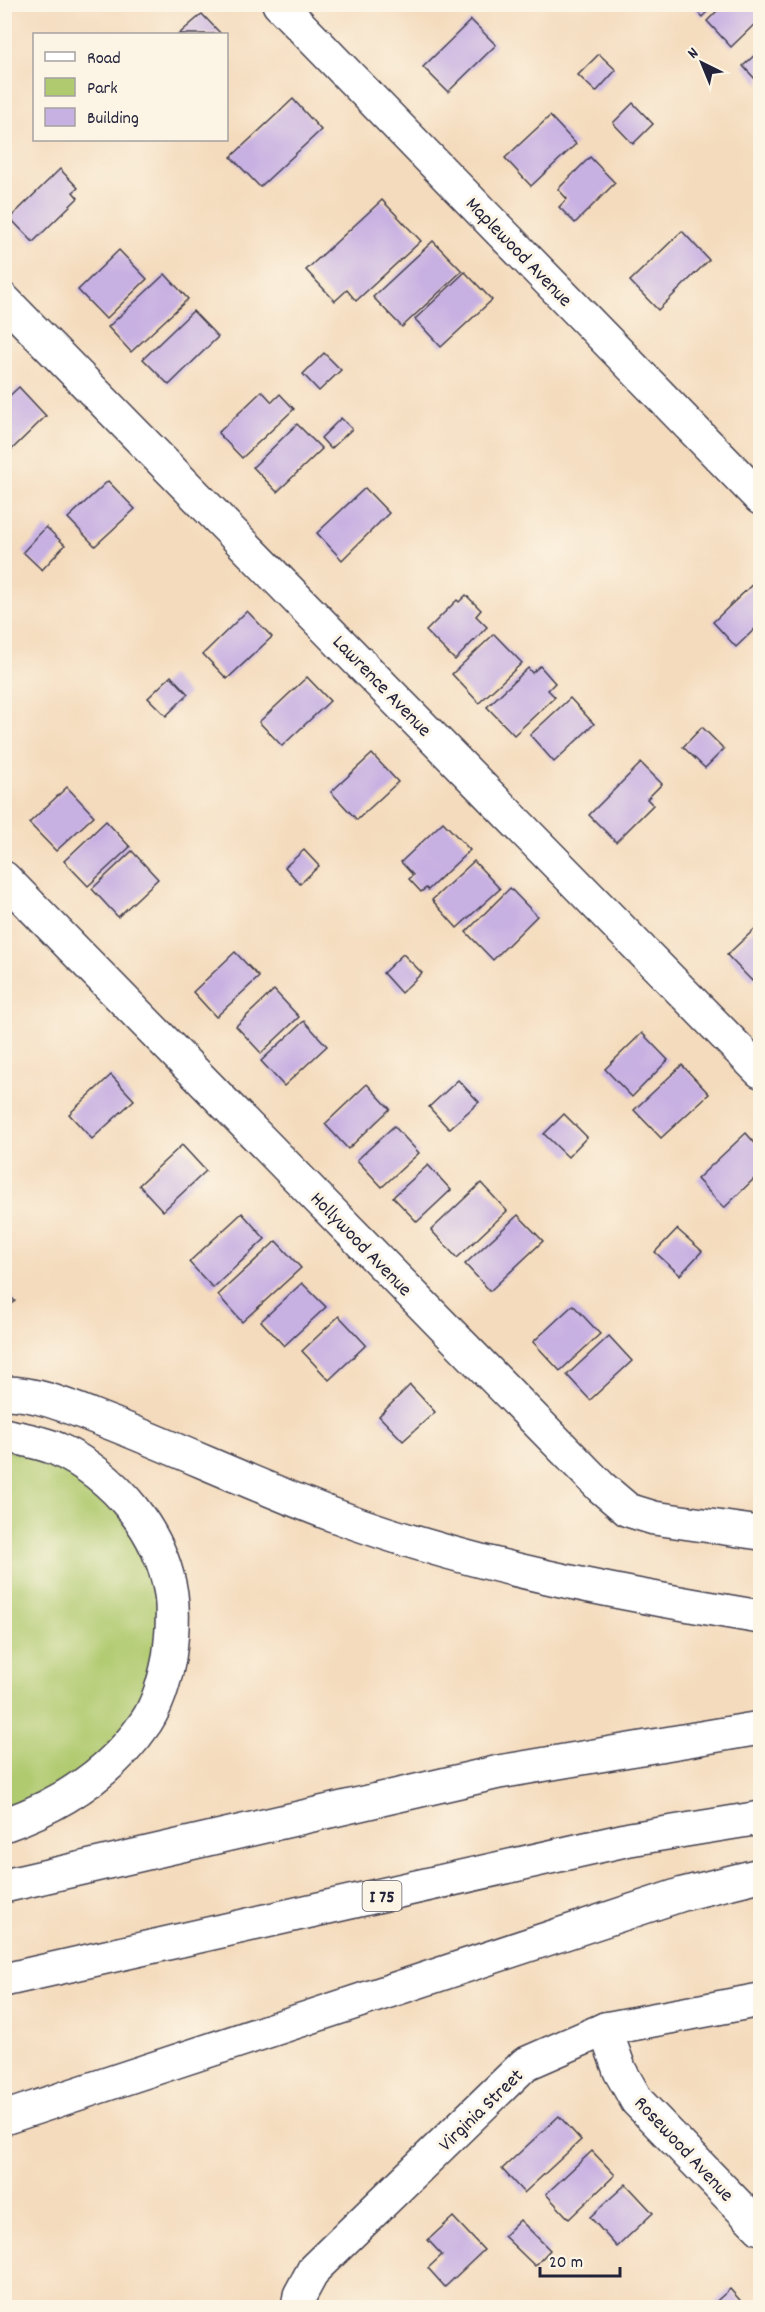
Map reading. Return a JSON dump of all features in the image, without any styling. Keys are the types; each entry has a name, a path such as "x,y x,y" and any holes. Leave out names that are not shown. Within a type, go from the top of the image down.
{"main road":[{"name":"Maplewood Avenue","path":"279,4 760,498"},
{"name":"Lawrence Avenue","path":"4,300 760,1071"},
{"name":"Hollywood Avenue","path":"4,878 610,1495 628,1510 654,1518 760,1533"},
{"path":"4,1393 17,1392 71,1408 336,1516 418,1544 506,1568 616,1592 760,1617"},
{"path":"4,1435 57,1449 99,1475 135,1509 160,1557 171,1594 173,1630 165,1679 147,1721 115,1759 70,1795 45,1809 4,1825"},
{"path":"4,1886 499,1772 760,1728"},
{"name":"I 75","path":"4,1980 630,1839 760,1818"},
{"path":"4,2118 683,1894 760,1875"},
{"name":"Virginia Street","path":"298,2307 300,2295 315,2270 525,2064 605,2029 760,2000"},
{"name":"Rosewood Avenue","path":"605,2029 620,2071 637,2101 760,2228"}],"green space":[{"path":"5,1450 46,1458 84,1480 118,1512 152,1566 162,1617 153,1673 137,1709 107,1753 61,1787 12,1806 5,1801"}],"building":[{"path":"690,4 715,4 702,17"},
{"path":"724,4 760,4 760,19 731,47 707,21"},
{"path":"202,14 220,33 180,33"},
{"path":"471,20 496,45 448,92 423,67"},
{"path":"760,50 760,84 743,66"},
{"path":"599,54 616,70 596,92 578,75"},
{"path":"293,99 321,130 260,187 231,157"},
{"path":"633,103 653,124 633,144 613,123"},
{"path":"550,116 576,144 531,186 505,158"},
{"path":"590,157 615,183 575,223 559,207 567,199 558,189"},
{"path":"60,169 78,188 73,192 78,198 33,242 10,218"},
{"path":"382,200 421,241 356,301 347,290 335,301 306,270"},
{"path":"682,231 709,260 658,310 630,281"},
{"path":"433,241 462,271 402,327 373,297"},
{"path":"119,250 147,279 106,319 78,290"},
{"path":"465,272 492,300 441,347 415,319"},
{"path":"165,274 188,299 131,352 108,327"},
{"path":"193,311 218,337 169,385 143,359"},
{"path":"324,353 341,370 319,391 303,374"},
{"path":"19,387 46,416 4,457 4,401"},
{"path":"262,391 272,402 280,394 294,409 242,458 218,433"},
{"path":"341,418 352,429 331,449 321,438"},
{"path":"297,424 322,449 277,492 253,467"},
{"path":"108,481 135,509 95,546 68,518"},
{"path":"365,488 389,513 342,560 317,533"},
{"path":"46,527 65,545 42,570 23,552"},
{"path":"759,578 760,624 736,647 713,622"},
{"path":"466,595 481,610 476,616 487,627 455,660 426,631 457,600 459,602"},
{"path":"247,611 272,637 227,679 203,654"},
{"path":"494,634 522,663 479,703 452,674"},
{"path":"540,666 555,683 548,690 555,697 514,735 487,707 528,668 532,673"},
{"path":"171,676 188,694 166,716 148,698"},
{"path":"307,677 330,701 282,746 259,722"},
{"path":"570,698 594,724 554,762 530,735"},
{"path":"702,727 724,749 705,768 683,747"},
{"path":"372,754 398,782 357,820 331,792"},
{"path":"641,763 662,784 647,799 653,805 616,842 589,815"},
{"path":"67,787 94,816 56,851 29,823"},
{"path":"106,821 130,847 88,886 64,861"},
{"path":"443,822 470,850 428,890 426,888 421,892 409,879 413,875 401,862"},
{"path":"304,850 319,866 300,884 285,867"},
{"path":"132,851 158,879 118,917 92,889"},
{"path":"474,861 500,889 457,928 432,900"},
{"path":"510,888 537,916 493,960 466,932"},
{"path":"760,924 760,972 752,981 727,955"},
{"path":"235,952 259,977 216,1017 193,992"},
{"path":"403,954 422,973 401,993 383,973"},
{"path":"274,990 299,1017 261,1053 236,1026"},
{"path":"304,1021 327,1046 284,1086 261,1061"},
{"path":"642,1033 668,1060 632,1097 605,1069"},
{"path":"682,1065 709,1094 661,1138 634,1110"},
{"path":"111,1075 134,1100 92,1139 69,1114"},
{"path":"458,1080 479,1102 449,1129 429,1107"},
{"path":"367,1084 390,1109 348,1149 325,1124"},
{"path":"564,1114 587,1137 568,1157 544,1134"},
{"path":"394,1126 419,1153 382,1187 357,1160"},
{"path":"746,1133 760,1149 760,1173 724,1208 697,1179"},
{"path":"182,1145 206,1171 163,1211 139,1185"},
{"path":"428,1165 451,1190 417,1222 393,1197"},
{"path":"481,1183 507,1211 457,1258 431,1230"},
{"path":"242,1213 265,1239 213,1288 189,1262"},
{"path":"518,1215 543,1241 490,1291 465,1264"},
{"path":"677,1229 702,1251 680,1275 655,1252"},
{"path":"276,1241 301,1268 242,1322 218,1295"},
{"path":"302,1283 326,1307 284,1346 261,1321"},
{"path":"4,1291 15,1301 4,1311"},
{"path":"573,1305 600,1334 560,1371 533,1342"},
{"path":"339,1316 366,1345 329,1380 302,1351"},
{"path":"609,1336 632,1361 590,1400 567,1375"},
{"path":"410,1385 435,1412 403,1441 379,1416"},
{"path":"559,2116 581,2140 524,2193 502,2169"},
{"path":"592,2151 615,2175 569,2219 546,2194"},
{"path":"626,2184 653,2213 617,2247 590,2217"},
{"path":"453,2217 484,2250 445,2287 428,2268 442,2255 428,2240"},
{"path":"520,2220 550,2250 535,2266 504,2236"},
{"path":"730,2289 747,2308 709,2308"}]}
